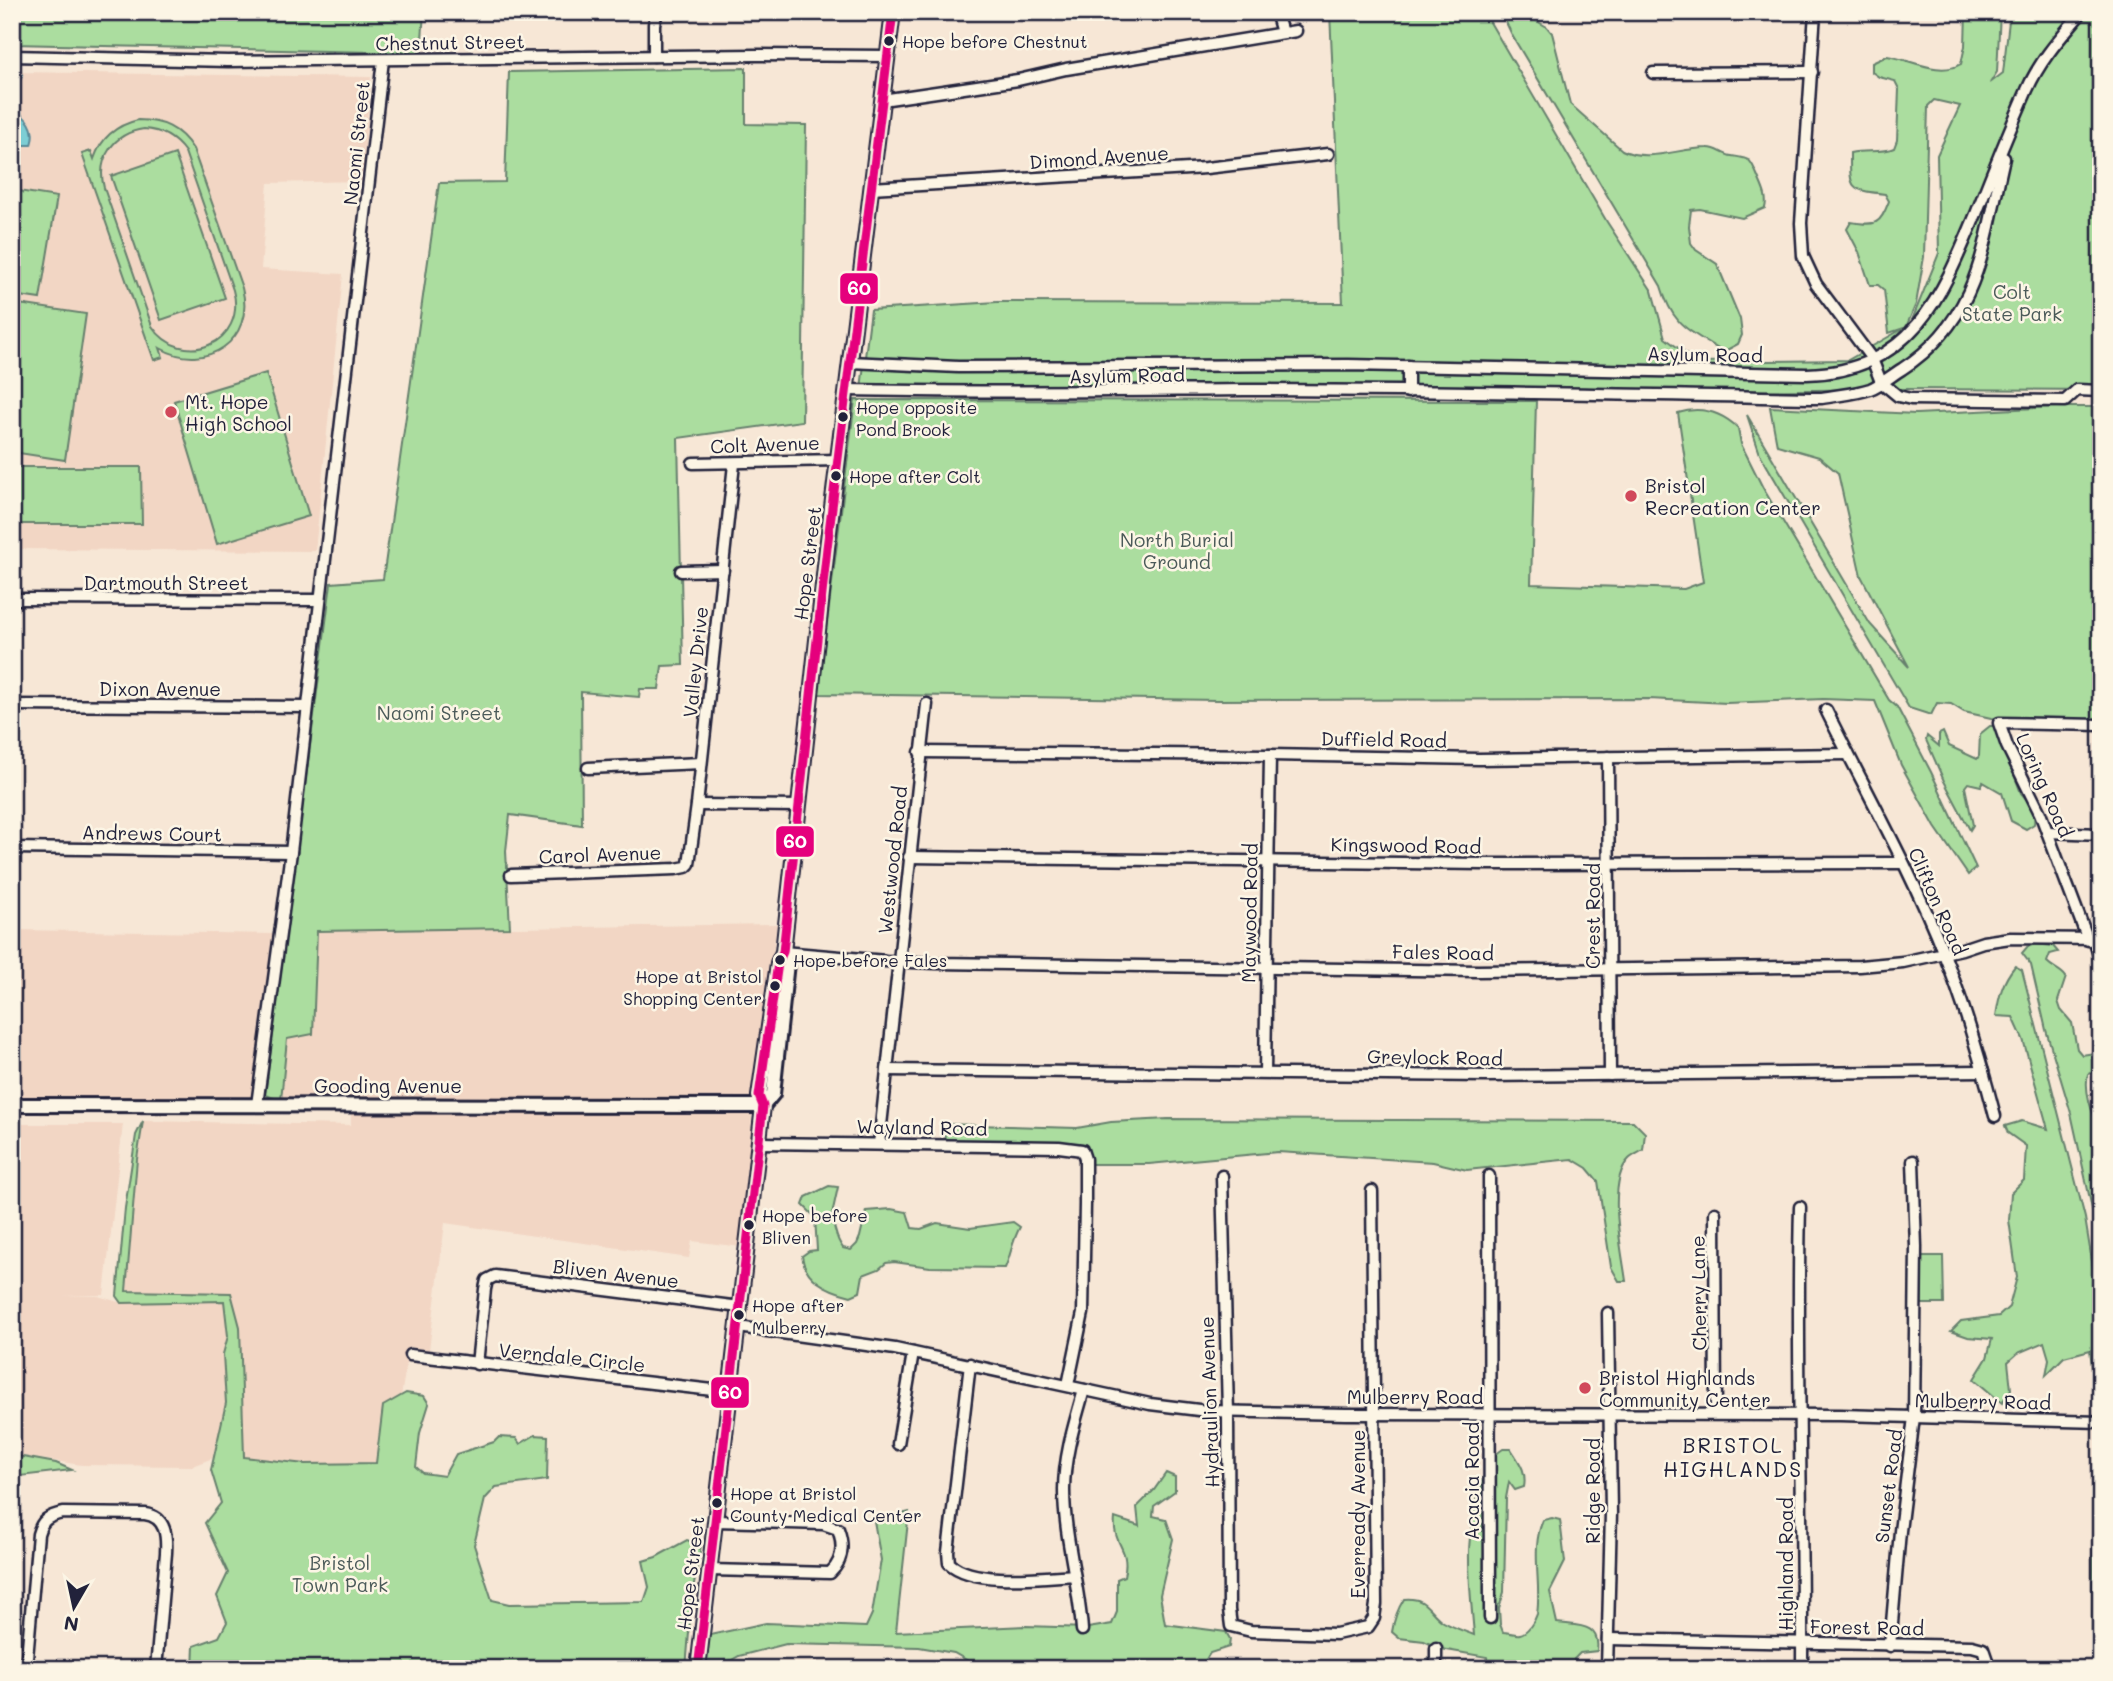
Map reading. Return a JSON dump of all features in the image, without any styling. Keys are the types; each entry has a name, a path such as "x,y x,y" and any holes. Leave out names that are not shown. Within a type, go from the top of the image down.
{"main road":[{"name":"Hope Street","path":"698,1669 763,1105 773,1094 787,963 783,952 799,806 846,390 893,12"},
{"name":"Gooding Avenue","path":"12,1105 763,1105"}],"street":[{"path":"654,56 654,24 657,12"},
{"path":"1276,12 1282,33"},
{"path":"1815,12 1801,223 1803,256 1831,307 1872,359 1881,382 1898,396 1911,399 2065,401 2077,390 2101,391"},
{"path":"1872,359 1912,332 1924,320 1939,296 1959,256 2040,66 2056,42 2082,12"},
{"path":"882,100 1018,80 1066,69 1296,31"},
{"name":"Chestnut Street","path":"12,56 228,61 888,56"},
{"name":"Naomi Street","path":"257,1105 292,852 383,60"},
{"path":"1653,73 1812,72"},
{"path":"1881,382 1929,349 1960,311 1984,246 2015,121"},
{"name":"Dimond Avenue","path":"871,188 1206,168 1328,154"},
{"name":"Asylum Road","path":"850,362 958,367 1408,366 1819,373 1847,369 1872,359"},
{"path":"1408,366 1408,392"},
{"name":"Asylum Road","path":"846,390 998,393 1241,390 1822,398 1872,388 1881,382"},
{"name":"Colt Avenue","path":"693,463 839,460"},
{"name":"Valley Drive","path":"689,864 734,464"},
{"path":"681,571 723,570"},
{"name":"Dartmouth Street","path":"12,599 320,600"},
{"name":"Westwood Road","path":"879,1144 927,704"},
{"name":"Dixon Avenue","path":"12,705 307,706"},
{"name":"Clifton Road","path":"1826,710 1903,863 1944,954 1995,1116"},
{"name":"Loring Road","path":"2101,724 1999,723 2101,961"},
{"name":"Duffield Road","path":"920,752 1270,754 1479,759 1848,754"},
{"name":"Maywood Road","path":"1265,1073 1270,754"},
{"name":"Crest Road","path":"1608,757 1610,1074"},
{"path":"588,768 701,763"},
{"path":"697,805 799,806"},
{"path":"2047,832 2101,834"},
{"name":"Andrews Court","path":"12,848 292,852"},
{"name":"Kingswood Road","path":"909,857 1610,864 1903,863"},
{"name":"Carol Avenue","path":"511,875 676,869 689,864"},
{"name":"Fales Road","path":"783,952 899,961 1478,971 1860,967 1903,962 2010,938 2094,940"},
{"name":"Greylock Road","path":"887,1070 1487,1076 1983,1071"},
{"name":"Wayland Road","path":"759,1143 1059,1147 1077,1148 1083,1152 1086,1204 1083,1313 1068,1385"},
{"name":"Sunset Road","path":"1890,1646 1914,1417 1916,1247 1913,1161"},
{"name":"Hydraulion Avenue","path":"1222,1176 1228,1412 1228,1610 1231,1626 1251,1631 1336,1634 1354,1632 1370,1625"},
{"name":"Acacia Road","path":"1489,1176 1489,1618"},
{"name":"Everready Avenue","path":"1370,1625 1376,1604 1372,1191"},
{"name":"Highland Road","path":"1800,1207 1798,1307 1803,1527 1802,1669"},
{"name":"Cherry Lane","path":"1715,1213 1716,1414"},
{"name":"Bliven Avenue","path":"477,1364 487,1280 499,1276 740,1307"},
{"name":"Ridge Road","path":"1607,1669 1608,1313"},
{"name":"Mulberry Road","path":"738,1327 913,1353 1169,1408 1228,1412 1374,1414 1800,1414 2101,1422"},
{"path":"898,1444 913,1353"},
{"name":"Verndale Circle","path":"410,1355 730,1392"},
{"path":"970,1364 948,1552 949,1563 960,1572 995,1577 1074,1575"},
{"path":"1082,1630 1064,1493 1069,1451 1084,1390"},
{"path":"26,1669 38,1535 43,1521 62,1513 145,1514 152,1515 162,1523 166,1553 156,1669"},
{"path":"709,1570 831,1573 838,1564 842,1547 838,1529 823,1524 716,1521"},
{"name":"Forest Road","path":"1608,1639 1980,1647 1989,1666"},
{"path":"1436,1648 1436,1669"}],"shaded area":[{"name":"Mt. Hope High School","path":"12,72 371,77 362,181 268,183 261,269 343,274 315,551 12,549"},
{"path":"777,924 754,1090 742,1247 692,1241 689,1258 445,1223 429,1350 409,1347 401,1397 383,1406 376,1463 305,1464 243,1457 240,1327 231,1293 126,1291 137,1159 143,1121 351,1125 351,1100 281,1100 287,1038 313,1034 317,931"},
{"path":"12,930 274,934 254,1100 12,1099"},
{"path":"12,1124 123,1124 104,1295 63,1296 98,1296 122,1303 224,1300 228,1336 223,1354 226,1403 213,1458 192,1466 82,1465 12,1455"}],"green space":[{"path":"12,12 424,12 421,53 12,44"},
{"name":"Colt State Park","path":"1330,12 1484,12 1607,222 1652,291 1665,338 1697,362 1848,360 1904,328 1889,333 1884,290 1878,285 1870,285 1859,252 1847,229 1851,222 1876,222 1883,215 1889,201 1885,194 1858,189 1854,186 1850,174 1850,153 1889,150 1894,148 1897,140 1899,89 1895,81 1879,77 1872,72 1872,63 1887,56 1934,68 1952,68 1961,64 1965,46 1966,12 2000,12 1997,72 1990,83 2003,73 2010,12 2101,12 2101,390 1552,393 1244,390 860,396 871,310 997,302 1343,303","holes":["1934,100 1960,106 1937,155 1939,253 1910,325 1906,327 1916,304 1924,257 1928,106"]},
{"path":"1501,12 1548,12 1535,20 1552,33 1570,104 1622,150 1632,154 1653,155 1711,148 1751,163 1764,192 1765,208 1742,218 1700,209 1691,210 1689,226 1691,243 1696,250 1717,264 1740,319 1742,335 1738,344 1723,352 1684,326 1671,311 1661,286 1513,37"},
{"path":"746,68 746,124 806,125 802,421 678,438 683,665 662,666 659,689 640,689 639,697 581,692 582,825 510,815 506,851 510,928 317,931 313,1034 287,1039 281,1100 265,1095 331,583 383,579 439,183 505,182 509,72"},
{"path":"147,120 170,127 193,149 242,288 242,323 224,347 210,354 194,357 177,355 160,348 163,357 154,360 82,154 91,151 94,159 105,139 130,122","holes":["144,129 168,136 185,152 233,290 235,309 231,324 222,337 209,345 179,347 165,340 152,326 104,188 103,167 110,149 124,136"]},
{"path":"175,154 225,298 161,320 111,176"},
{"path":"12,190 57,197 40,299 12,295"},
{"path":"12,303 86,314 65,460 12,452"},
{"path":"266,373 309,516 217,544 174,401"},
{"name":"North Burial Ground","path":"855,400 1536,401 1531,584 1684,589 1703,582 1678,413 1703,410 1718,414 1738,428 1741,444 1763,488 1889,700 1897,707 1976,868 1968,875 1935,827 1901,765 1875,701 1823,699 1727,703 1649,699 1218,700 818,694"},
{"path":"1770,407 1916,414 2101,407 2101,721 2000,720 1964,712 1951,704 1937,703 1931,715 1909,708 1760,454 1747,415 1870,624 1909,667 1861,576 1838,473 1819,457 1777,445"},
{"path":"12,467 141,467 142,524 12,524"},
{"path":"1990,726 1998,726 2021,793 2033,811 2034,824 2026,829 2011,821 2002,793 1983,782 1981,786 1968,783 1965,787 1973,825 1970,830 1926,740 1927,736 1939,746 1939,734 1943,732 1949,746 1977,759 1980,734"},
{"path":"2035,944 2053,946 2058,952 2050,954 2047,962 2066,977 2058,1001 2061,1010 2072,1023 2077,1049 2082,1055 2101,1052 2101,1069 2088,1074 2087,1087 2091,1109 2101,1127 2101,1270 2093,1213 2071,1113 2046,1030 2031,965 2022,953"},
{"path":"2015,966 2022,970 2085,1218 2101,1317 2101,1408 2098,1408 2090,1350 2064,1357 2046,1375 2049,1359 2044,1342 2018,1353 2008,1362 2011,1389 2002,1403 1974,1379 1987,1358 1992,1339 1968,1337 1951,1331 1961,1321 1999,1316 2009,1307 2017,1277 2009,1220 2011,1193 2024,1180 2026,1146 2008,1133 2005,1126 2022,1121 2048,1129 2023,1039 2013,1017 1996,1016 2002,990"},
{"path":"1168,1119 1633,1121 1645,1133 1643,1150 1629,1159 1622,1170 1617,1200 1626,1281 1619,1281 1611,1267 1598,1181 1587,1168 1572,1159 1467,1170 1433,1162 1278,1152 1149,1164 1090,1164 1085,1145 945,1142 944,1124 1077,1128 1111,1122"},
{"name":"Bristol Town Park","path":"143,1121 137,1159 126,1291 231,1293 240,1327 244,1457 305,1464 376,1463 383,1406 406,1393 424,1396 429,1404 420,1433 416,1467 423,1473 444,1476 456,1454 494,1442 499,1437 516,1438 520,1444 535,1435 548,1436 547,1480 496,1487 485,1499 474,1545 492,1600 509,1604 644,1602 649,1587 643,1561 687,1540 701,1545 692,1596 686,1669 193,1669 194,1646 219,1637 227,1622 217,1596 228,1573 205,1523 221,1503 211,1470 226,1403 223,1354 228,1336 224,1301 122,1303 117,1296 125,1208 136,1135"},
{"path":"829,1186 838,1187 831,1219 843,1248 851,1250 860,1237 866,1211 891,1209 907,1212 912,1228 921,1229 937,1223 970,1228 1013,1222 1020,1227 1005,1268 930,1267 886,1263 863,1275 860,1292 851,1296 827,1288 813,1278 804,1265 802,1256 817,1250 815,1217 803,1205 806,1197"},
{"path":"1920,1256 1943,1256 1944,1304 1921,1304"},
{"path":"1503,1449 1511,1449 1522,1467 1525,1481 1524,1487 1515,1490 1509,1482 1506,1498 1504,1592 1499,1608 1500,1624 1503,1632 1520,1634 1528,1629 1534,1620 1538,1603 1539,1531 1543,1520 1560,1520 1565,1562 1550,1592 1557,1623 1586,1628 1592,1631 1597,1642 1597,1651 1580,1653 1574,1659 1575,1669 1490,1669 1487,1657 1441,1649 1424,1641 1399,1638 1392,1632 1404,1599 1412,1599 1422,1602 1445,1623 1474,1635 1469,1559 1473,1516 1487,1468"},
{"path":"12,1455 56,1463 72,1470 12,1477"},
{"path":"1166,1473 1175,1477 1175,1491 1154,1506 1153,1516 1166,1519 1173,1539 1160,1595 1165,1624 1226,1632 1230,1639 1229,1647 1210,1653 1200,1669 971,1669 968,1661 954,1653 919,1647 786,1644 739,1656 716,1669 705,1666 705,1636 766,1623 866,1627 872,1614 881,1560 874,1521 909,1512 896,1632 1026,1626 1088,1628 1112,1624 1117,1612 1117,1579 1124,1576 1126,1566 1116,1535 1115,1518 1139,1526 1137,1507"},
{"path":"2101,1491 2101,1648 2092,1643 2094,1499 2097,1492"}],"water":[{"path":"12,108 22,115 32,128 31,145 12,145"}],"waterway":[{"path":"12,97 22,75"}],"transit line":[{"name":"60","path":"698,1669 763,1106 759,1096 778,963 783,952 827,548 893,12"}],"place":[{"name":"Hope before Chestnut","path":"889,41"},
{"name":"Mt. Hope High School","path":"171,412"},
{"name":"Hope opposite Pond Brook","path":"843,417"},
{"name":"Hope after Colt","path":"836,476"},
{"name":"Bristol Recreation Center","path":"1631,496"},
{"name":"Hope before Fales","path":"780,960"},
{"name":"Hope at Bristol Shopping Center","path":"775,986"},
{"name":"Hope before Bliven","path":"749,1225"},
{"name":"Hope after Mulberry","path":"739,1315"},
{"name":"Bristol Highlands Community Center","path":"1585,1388"},
{"name":"Hope at Bristol County Medical Center","path":"717,1503"}],"district":[{"name":"BRISTOL HIGHLANDS","path":"1733,1456"}]}
